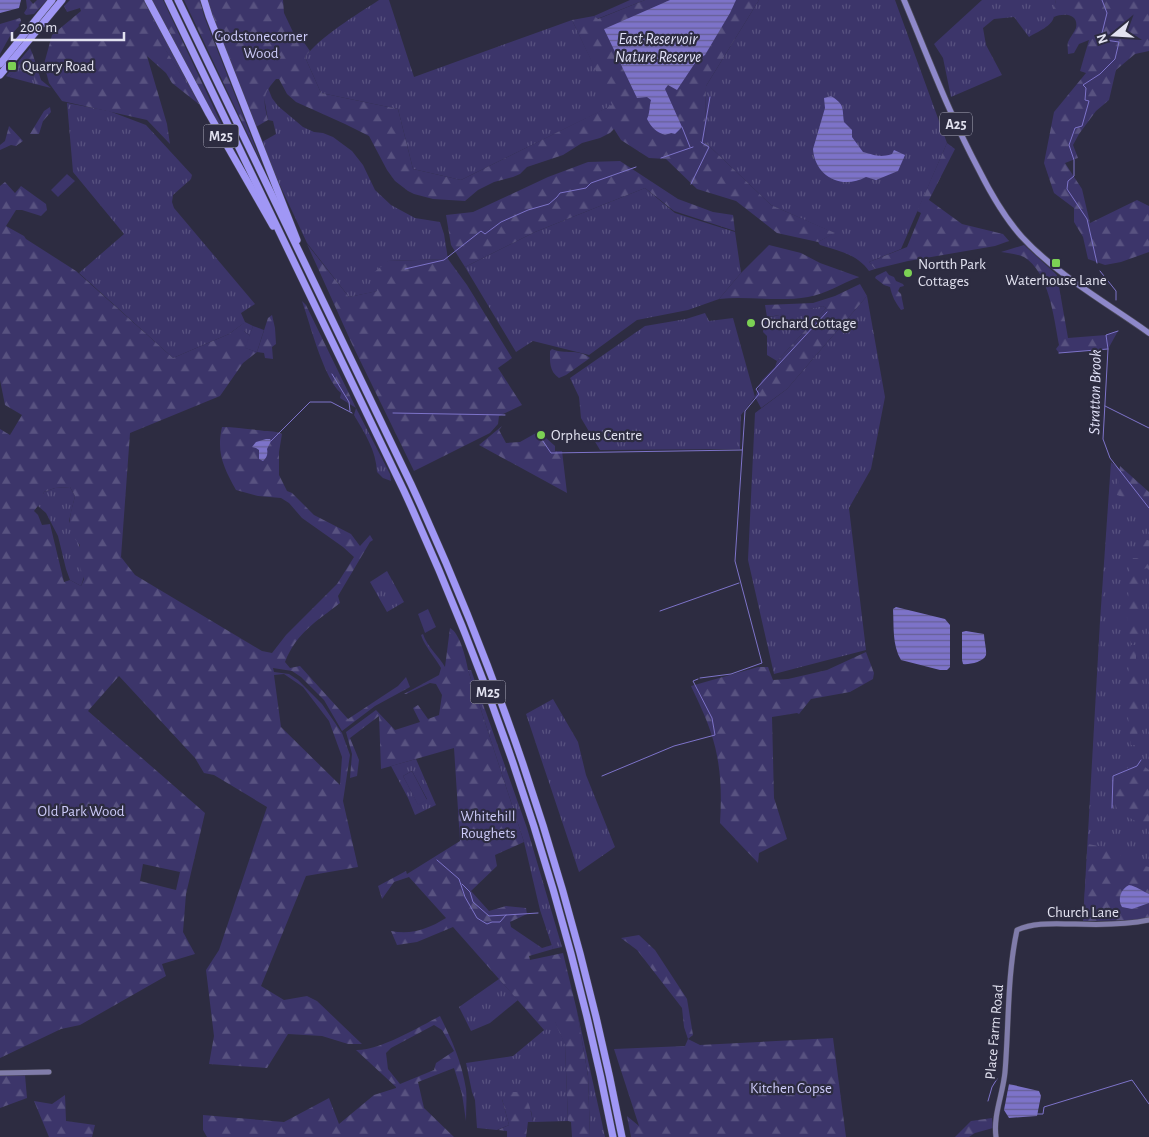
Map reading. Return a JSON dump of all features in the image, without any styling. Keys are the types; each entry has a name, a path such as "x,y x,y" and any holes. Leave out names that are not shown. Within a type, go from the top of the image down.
{"highway":[{"path":"0,64 52,0"},
{"path":"0,75 62,0"},
{"name":"M25","path":"148,0 209,114 298,270"},
{"name":"M25","path":"168,0 421,527 466,635 501,726 533,821 566,932 595,1050 613,1137"},
{"name":"M25","path":"178,0 431,527 468,615 510,725 564,892 603,1048 622,1137"},
{"name":"M25","path":"204,0 312,280"}],"main road":[{"name":"A25","path":"904,0 968,150 992,195 1007,218 1022,237 1055,267 1149,333"}],"street":[{"name":"Church Lane","path":"1017,930 1027,926 1044,924 1130,924 1149,920"},
{"name":"Place Farm Road","path":"996,1137 995,1119 1004,1075 1011,957 1017,930"},
{"path":"0,1073 49,1072"}],"green space":[{"path":"26,0 30,0 33,4 37,0 47,0 34,14 26,15 24,13 27,8"},
{"path":"70,0 144,0 163,36 159,39 200,105 172,83 166,73 147,56 167,124 170,144 147,120 62,101 49,83 44,64 52,35 81,11 80,8 67,12 64,6"},
{"path":"152,0 163,0 236,155 235,155"},
{"path":"184,0 200,0 204,16 262,164"},
{"name":"Godstonecorner Wood","path":"208,0 283,0 284,13 293,32 298,34 310,51 305,57 321,93 398,109 413,169 461,180 612,105 572,20 594,16 598,19 645,0 759,0 706,86 705,142 771,205 835,233 818,242 777,233 736,201 697,189 666,159 649,158 621,140 614,129 600,138 582,143 563,155 527,167 520,174 494,182 478,190 465,201 433,199 414,194 395,181 369,136 296,102 287,94 279,79 276,79 266,94 265,107 268,120 256,127"},
{"path":"379,0 389,0 414,77 572,20 613,105 461,180 413,169 398,109 321,93 305,57 329,34"},
{"path":"630,0 645,0 597,19 594,16"},
{"path":"759,0 895,0 947,143 901,249 869,262 875,269 869,271 853,257 841,251 820,245 818,242 834,233 771,205 705,142 706,86"},
{"path":"982,0 1056,0 1051,23 1029,37 1014,17 994,19 983,28 986,45 1002,75 951,97 943,58 934,44"},
{"path":"1056,0 1149,0 1149,51 1135,54 1116,70 1109,100 1096,111 1073,145 1078,158 1065,163 1082,189 1090,223 1137,200 1149,206 1149,252 1121,262 1105,265 1088,259 1083,237 1074,222 1074,208 1054,193 1044,163 1054,112 1086,73 1080,71 1089,40 1079,44 1074,53 1068,54 1068,42 1076,28 1076,23 1075,19 1070,15 1054,17 1053,12"},
{"path":"20,18 20,25 10,36 0,54 0,24"},
{"path":"163,36 200,105 158,38"},
{"path":"30,48 41,80 51,88 35,84 30,59 9,77 6,76"},
{"path":"30,58 35,84 9,77"},
{"path":"268,88 278,106 303,127 333,137 352,151 363,165 375,190 391,205 415,218 440,222 448,259 388,261 378,291 349,297 307,243 262,142 276,134 273,121 268,120 264,97"},
{"path":"67,103 109,111 146,125 192,175 191,179 173,195 172,202 174,208 255,304 241,313 245,322 253,326 250,336 244,331 244,323 229,334 173,358 79,273 124,234 73,172"},
{"path":"50,107 51,112 43,121 39,134 30,134 44,111"},
{"path":"9,126 23,141 16,146 11,145 0,150 0,145 5,141"},
{"path":"947,143 955,149 929,200 962,224 1003,234 1009,241 995,246 908,261 875,269 869,262 907,247 921,213 917,211"},
{"path":"620,161 678,199 713,212 733,215 735,231 674,211 645,188 535,232 465,267 451,245 446,215 473,212 548,177 588,162"},
{"path":"67,174 75,181 58,197 51,190"},
{"name":"Old Park Wood","path":"5,182 15,193 21,186 46,204 47,210 41,216 16,210 6,226 76,271 173,358 229,334 245,322 244,331 250,336 246,348 257,352 243,363 220,396 130,433 121,557 135,575 262,651 272,653 286,635 337,584 354,557 302,518 289,503 281,498 258,496 236,490 222,460 220,436 222,427 282,434 279,452 279,475 287,491 292,493 314,515 351,534 360,546 370,535 373,540 338,596 340,603 301,635 285,662 290,668 300,666 348,719 398,686 406,677 410,687 375,706 342,731 324,700 301,677 292,671 273,668 274,672 289,674 298,680 322,704 342,733 350,755 343,801 358,867 306,876 261,986 284,1000 307,996 317,1001 362,1044 348,1044 322,1036 288,1034 267,1068 209,1064 214,1036 206,970 219,950 267,807 214,775 204,773 195,758 119,676 88,711 205,813 186,894 183,932 195,954 162,964 166,976 80,1025 61,1029 0,1058 0,429 10,435 22,415 5,405 0,380 0,186","holes":["70,487 75,496 70,516 70,528 80,545 78,561 84,579 81,586 70,580 64,582 50,524 42,525 34,511 41,502 44,492 55,488","284,674 303,687 329,721 342,757 340,785 281,727 274,675","143,864 180,872 176,890 140,881"]},
{"path":"645,188 675,213 735,232 741,273 719,299 688,310 637,320 589,355 533,341 516,352 465,267 535,232"},
{"path":"307,244 349,297 377,291 372,274 388,261 448,259 467,285 512,358 498,368 522,405 499,416 498,424 490,433 414,471 352,344"},
{"path":"769,245 801,253 820,263 859,277 808,297 786,299 719,299 741,273"},
{"path":"1024,245 1057,275 1068,338 1106,335 1118,331 1108,349 1059,353 1056,349 1059,345 1049,296 1039,273 1024,257 1001,252"},
{"path":"886,271 904,286 900,287 898,291 901,294 904,309 901,310 897,304 890,287 875,278"},
{"path":"860,284 867,296 787,389 761,408 755,397 762,380 826,308 823,306 767,317 765,305 813,303 835,296"},
{"path":"867,296 885,397 871,469 849,508 866,650 774,674 748,560 755,413 787,389"},
{"path":"302,301 306,305 356,408 340,398 341,393 323,364"},
{"path":"823,306 826,308 777,361 767,355 767,336 763,332 765,318"},
{"path":"705,313 709,321 733,318 755,397 741,415 740,449 600,450 581,418 579,397 570,378 645,326 686,319"},
{"path":"272,315 276,344 272,347 273,359 265,358 264,353 257,352 268,318"},
{"path":"253,326 264,330 257,352 245,348"},
{"path":"552,349 562,352 581,353 590,358 559,378 553,372 551,366 550,351"},
{"path":"356,408 390,474 391,481 383,478 377,472 375,456 354,415"},
{"path":"502,426 499,430 506,443 520,442 536,433 539,439 546,438 555,446 555,451 562,451 567,493 479,445"},
{"path":"1111,462 1149,493 1149,918 1083,921 1100,621"},
{"path":"1120,466 1149,492 1149,513 1143,512 1139,501 1134,497 1128,499 1117,495"},
{"path":"70,487 75,496 69,521 84,562 81,586 70,580 58,536 46,513 38,506 44,492 55,488"},
{"path":"1141,540 1149,540 1149,570 1147,568 1139,571 1142,585 1141,636 1138,641 1131,643 1127,619 1130,565 1133,558 1140,558 1138,548"},
{"path":"387,571 404,602 387,612 370,582"},
{"path":"428,609 436,627 425,633 418,614"},
{"name":"Whitehill Roughets","path":"450,628 457,635 462,647 524,842 495,855 497,866 471,891 489,911 506,906 526,908 527,914 510,922 511,927 542,948 552,945 553,949 529,956 530,960 563,953 577,1011 588,1076 590,1137 572,1137 571,1122 568,1121 565,1045 555,1022 545,1031 453,927 417,942 397,945 391,931 413,932 446,918 409,877 394,882 382,899 378,886 406,871 407,874 460,841 454,748 381,769 379,716 350,738 359,760 357,776 350,778 352,754 346,732 376,710 395,730 420,722 413,708 418,705 428,719 439,715 442,695 436,684 430,683 404,694 439,675 441,668 421,635 423,634 427,643 445,667"},
{"path":"1131,645 1136,645 1136,670 1140,689 1137,745 1131,745 1126,697"},
{"path":"866,652 874,673 873,679 850,692 811,699 799,714 772,717 774,798 787,839 759,853 758,863 720,823 721,789 717,755 707,721 691,686 758,667 768,667 773,680 788,679 827,670"},
{"path":"468,670 471,670 527,828 562,947 553,949 540,910 524,842"},
{"path":"553,699 578,742 586,775 615,847 579,872 526,714"},
{"path":"416,759 436,805 415,815 391,766","holes":["412,771 427,799 418,804 403,776"]},
{"path":"1132,764 1149,770 1149,829 1118,811 1111,794 1113,781"},
{"path":"412,771 427,800 418,805 403,776"},
{"path":"1088,844 1114,849 1128,862 1149,867 1149,894 1138,889 1121,893 1120,904 1125,907 1135,908 1149,903 1149,918 1141,920 1083,921"},
{"path":"639,935 655,950 687,999 693,1035 688,1039 684,1027 682,1008 637,950 621,938"},
{"path":"499,979 518,1000 490,1023 471,1031 459,1007"},
{"path":"577,1011 605,1137 590,1137 588,1076"},
{"path":"440,1016 459,1061 464,1079 466,1089 466,1121 462,1094 454,1068 418,1082 424,1108 454,1137 207,1137 203,1130 203,1115 284,1122 329,1098 339,1124 374,1095 396,1088 356,1050 387,1043","holes":["434,1025 442,1030 454,1051 436,1063 434,1070 400,1084 388,1069 386,1053 391,1048"]},
{"path":"555,1021 565,1044 568,1121 533,1122 531,1111 502,1099 509,1125 497,1130 477,1128 475,1100 466,1063 513,1056"},
{"name":"Kitchen Copse","path":"833,1038 846,1137 631,1137 627,1116 639,1126 614,1049 685,1046 688,1039 700,1045"},
{"path":"0,1074 25,1075 27,1098 0,1108"},
{"path":"511,1092 521,1092 529,1106 533,1122 528,1122 526,1137 507,1137 507,1131 498,1130 509,1125 502,1099"},
{"path":"65,1095 66,1121 95,1125 92,1137 49,1137 34,1101 52,1104"},
{"path":"992,1118 993,1128 975,1133 969,1137 955,1137 971,1121"}],"water":[{"path":"0,0 21,0 19,8 0,13"},
{"name":"East Reservoir Nature Reserve","path":"670,0 736,0 705,55 697,60 677,90 668,85 665,89 682,127 675,134 665,135 654,129 647,119 651,100 647,97 637,98 604,29"},
{"path":"831,96 841,104 844,122 852,130 852,137 863,152 884,156 892,154 894,150 905,155 898,171 876,180 866,177 848,182 839,181 824,174 815,159 813,149 825,108 824,98"},
{"path":"266,439 271,441 267,449 267,456 263,461 259,459 259,450 252,447 256,442"},
{"path":"896,607 945,619 950,625 950,667 947,670 901,660 896,648 894,635 893,609"},
{"path":"962,632 984,634 986,655 979,661 963,664"},
{"path":"1129,885 1149,894 1149,903 1132,909 1122,907 1121,895"},
{"path":"1009,1084 1039,1091 1041,1096 1037,1116 1009,1118 1004,1110"}],"waterway":[{"name":"Stratton Brook","path":"1097,263 1087,219 1067,189 1068,181 1074,176 1074,160 1069,145 1075,128 1082,126 1089,101 1085,100 1086,88 1083,85 1100,74 1115,59 1119,42 1105,40 1102,33 1107,13 1102,0"},
{"path":"701,142 710,97"},
{"path":"682,127 690,147"},
{"path":"691,184 709,147 702,143"},
{"path":"661,158 693,147"},
{"path":"405,269 444,260 481,231 485,234 501,222 528,210 549,204 560,193 586,188 591,183 636,167"},
{"name":"Stratton Brook","path":"1100,271 1116,291 1116,300"},
{"path":"700,678 731,674 762,663 735,561 745,411 759,394 756,389 827,312"},
{"name":"Stratton Brook","path":"1118,331 1106,335 1108,349 1103,439 1110,458 1149,508"},
{"path":"1059,353 1108,349"},
{"path":"332,374 349,402 350,411"},
{"path":"271,441 310,402 331,402 352,413"},
{"path":"1105,406 1149,428"},
{"path":"393,413 505,415"},
{"path":"538,434 551,453 742,450"},
{"path":"660,611 739,583"},
{"path":"602,776 674,746 715,735 712,718 693,681 698,679"},
{"name":"Stratton Brook","path":"1112,808 1113,776 1137,766 1141,760"},
{"path":"437,860 459,879 465,897 477,918 487,924 500,922 506,915 538,913"},
{"path":"462,884 470,892 473,902 489,916 506,915"},
{"path":"988,1101 992,1087 997,1079"},
{"path":"1037,1114 1043,1114 1044,1107 1132,1080 1149,1104"}],"place":[{"name":"Quarry Road","path":"12,66"},
{"name":"Waterhouse Lane","path":"1056,263"},
{"name":"Nortth Park Cottages","path":"908,273"},
{"name":"Orchard Cottage","path":"751,323"},
{"name":"Orpheus Centre","path":"541,435"}]}
